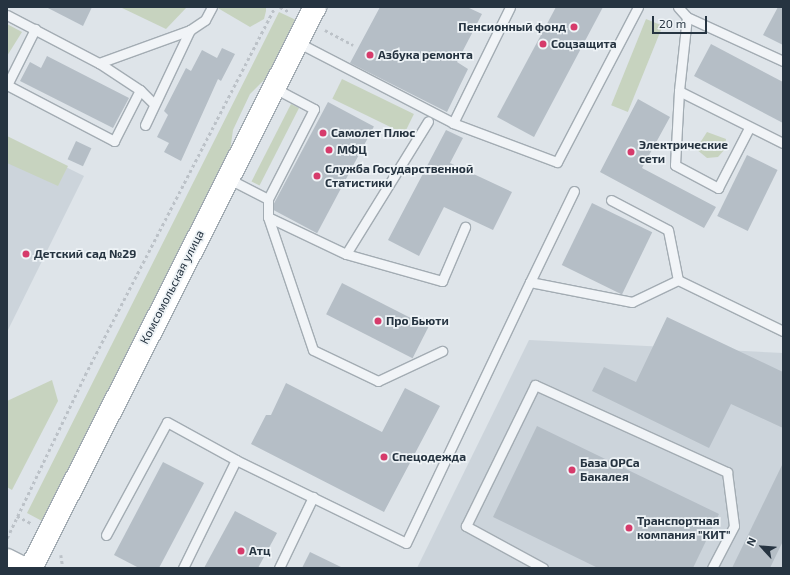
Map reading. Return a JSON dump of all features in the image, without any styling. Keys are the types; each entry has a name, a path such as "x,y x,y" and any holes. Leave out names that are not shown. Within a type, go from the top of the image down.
{"main road":[{"name":"Комсомольская улица","path":"31,568 227,178 315,7"},
{"path":"7,560 23,568"}],"lane":[{"path":"99,63 190,30 205,20 212,7"},
{"path":"453,123 510,7"},
{"path":"297,42 453,123 557,162 638,7"},
{"path":"678,7 687,17 783,61"},
{"path":"7,15 99,63 140,90 154,104"},
{"path":"687,17 678,91 675,165 718,188 749,128"},
{"path":"35,30 7,85 114,141 140,90"},
{"path":"145,125 190,30"},
{"path":"274,88 314,109 268,199 268,217 313,350 378,381 442,351"},
{"path":"678,91 749,128 783,143"},
{"path":"346,254 428,120"},
{"path":"227,178 268,199"},
{"path":"106,535 167,422 236,460 406,543 574,191"},
{"path":"611,200 668,230 678,280"},
{"path":"268,217 346,254 442,281 465,227"},
{"path":"530,282 632,302 678,280"},
{"path":"678,280 783,331"},
{"path":"543,568 466,526 535,385 727,472 734,526 712,568"},
{"path":"183,568 236,460"},
{"path":"279,568 313,498"}],"path":[{"path":"7,538 85,375 275,7"}],"shaded area":[{"name":"Детский сад №29","path":"7,138 84,176 7,332"},
{"path":"529,340 783,353 783,568 417,568"}],"green space":[{"path":"120,7 187,7 166,29"},
{"path":"216,7 266,7 266,11 264,19 250,27"},
{"path":"279,12 296,20 267,77 250,94 233,130 230,151 42,521 27,513"},
{"path":"646,19 663,26 628,112 611,105"},
{"path":"7,24 22,32 7,56"},
{"path":"342,79 414,114 404,134 332,99"},
{"path":"291,104 299,108 260,186 252,182"},
{"path":"707,132 726,139 725,149 718,157 707,158 696,149"},
{"path":"7,136 68,166 58,186 7,163"},
{"path":"52,380 58,401 12,490 7,487 7,401"}],"building":[{"path":"46,7 92,7 83,26"},
{"path":"380,7 467,7 482,14 457,62 468,69 447,112 350,63"},
{"path":"556,7 603,7 534,137 497,117"},
{"path":"778,7 783,7 783,45 763,35"},
{"path":"711,44 783,82 783,123 694,76"},
{"path":"222,48 235,54 221,81 218,79 181,161 164,152 169,143 157,137 168,115 164,111 186,68 191,71 202,50 217,58"},
{"path":"47,56 129,98 113,128 20,81 30,62 41,68"},
{"path":"638,99 670,117 642,168 716,207 704,228 600,172"},
{"path":"328,102 374,126 317,233 271,209"},
{"path":"446,130 463,138 450,163 512,192 493,230 444,207 419,256 388,240"},
{"path":"76,141 91,148 83,166 68,159"},
{"path":"747,155 778,170 748,231 717,216"},
{"path":"592,203 652,232 622,294 562,265"},
{"name":"Про Бьюти","path":"342,283 428,327 413,358 326,314"},
{"path":"667,317 783,372 783,428 731,404 709,448 592,391 604,367 636,382"},
{"path":"286,383 382,432 405,388 440,406 384,512 251,444 266,415 271,415"},
{"name":"База ОРСа Бакалея","path":"537,426 719,514 693,568 598,568 493,517"},
{"path":"163,462 204,483 159,568 139,568 114,555"},
{"path":"783,463 783,541 770,568 732,568"},
{"name":"Атц","path":"235,511 277,533 258,568 204,568"},
{"path":"310,552 343,568 302,568"}],"place":[{"name":"Пенсионный фонд","path":"574,27"},
{"name":"Соцзащита","path":"543,44"},
{"name":"Азбука ремонта","path":"370,55"},
{"name":"Самолет Плюс","path":"323,133"},
{"name":"МФЦ","path":"329,150"},
{"name":"Электрические сети","path":"631,152"},
{"name":"Служба Государственной Статистики","path":"317,176"},
{"name":"Детский сад №29","path":"26,254"},
{"name":"Про Бьюти","path":"378,321"},
{"name":"Спецодежда","path":"384,457"},
{"name":"База ОРСа Бакалея","path":"572,470"},
{"name":"Транспортная компания \"КИТ\"","path":"629,528"},
{"name":"Атц","path":"241,551"}]}
